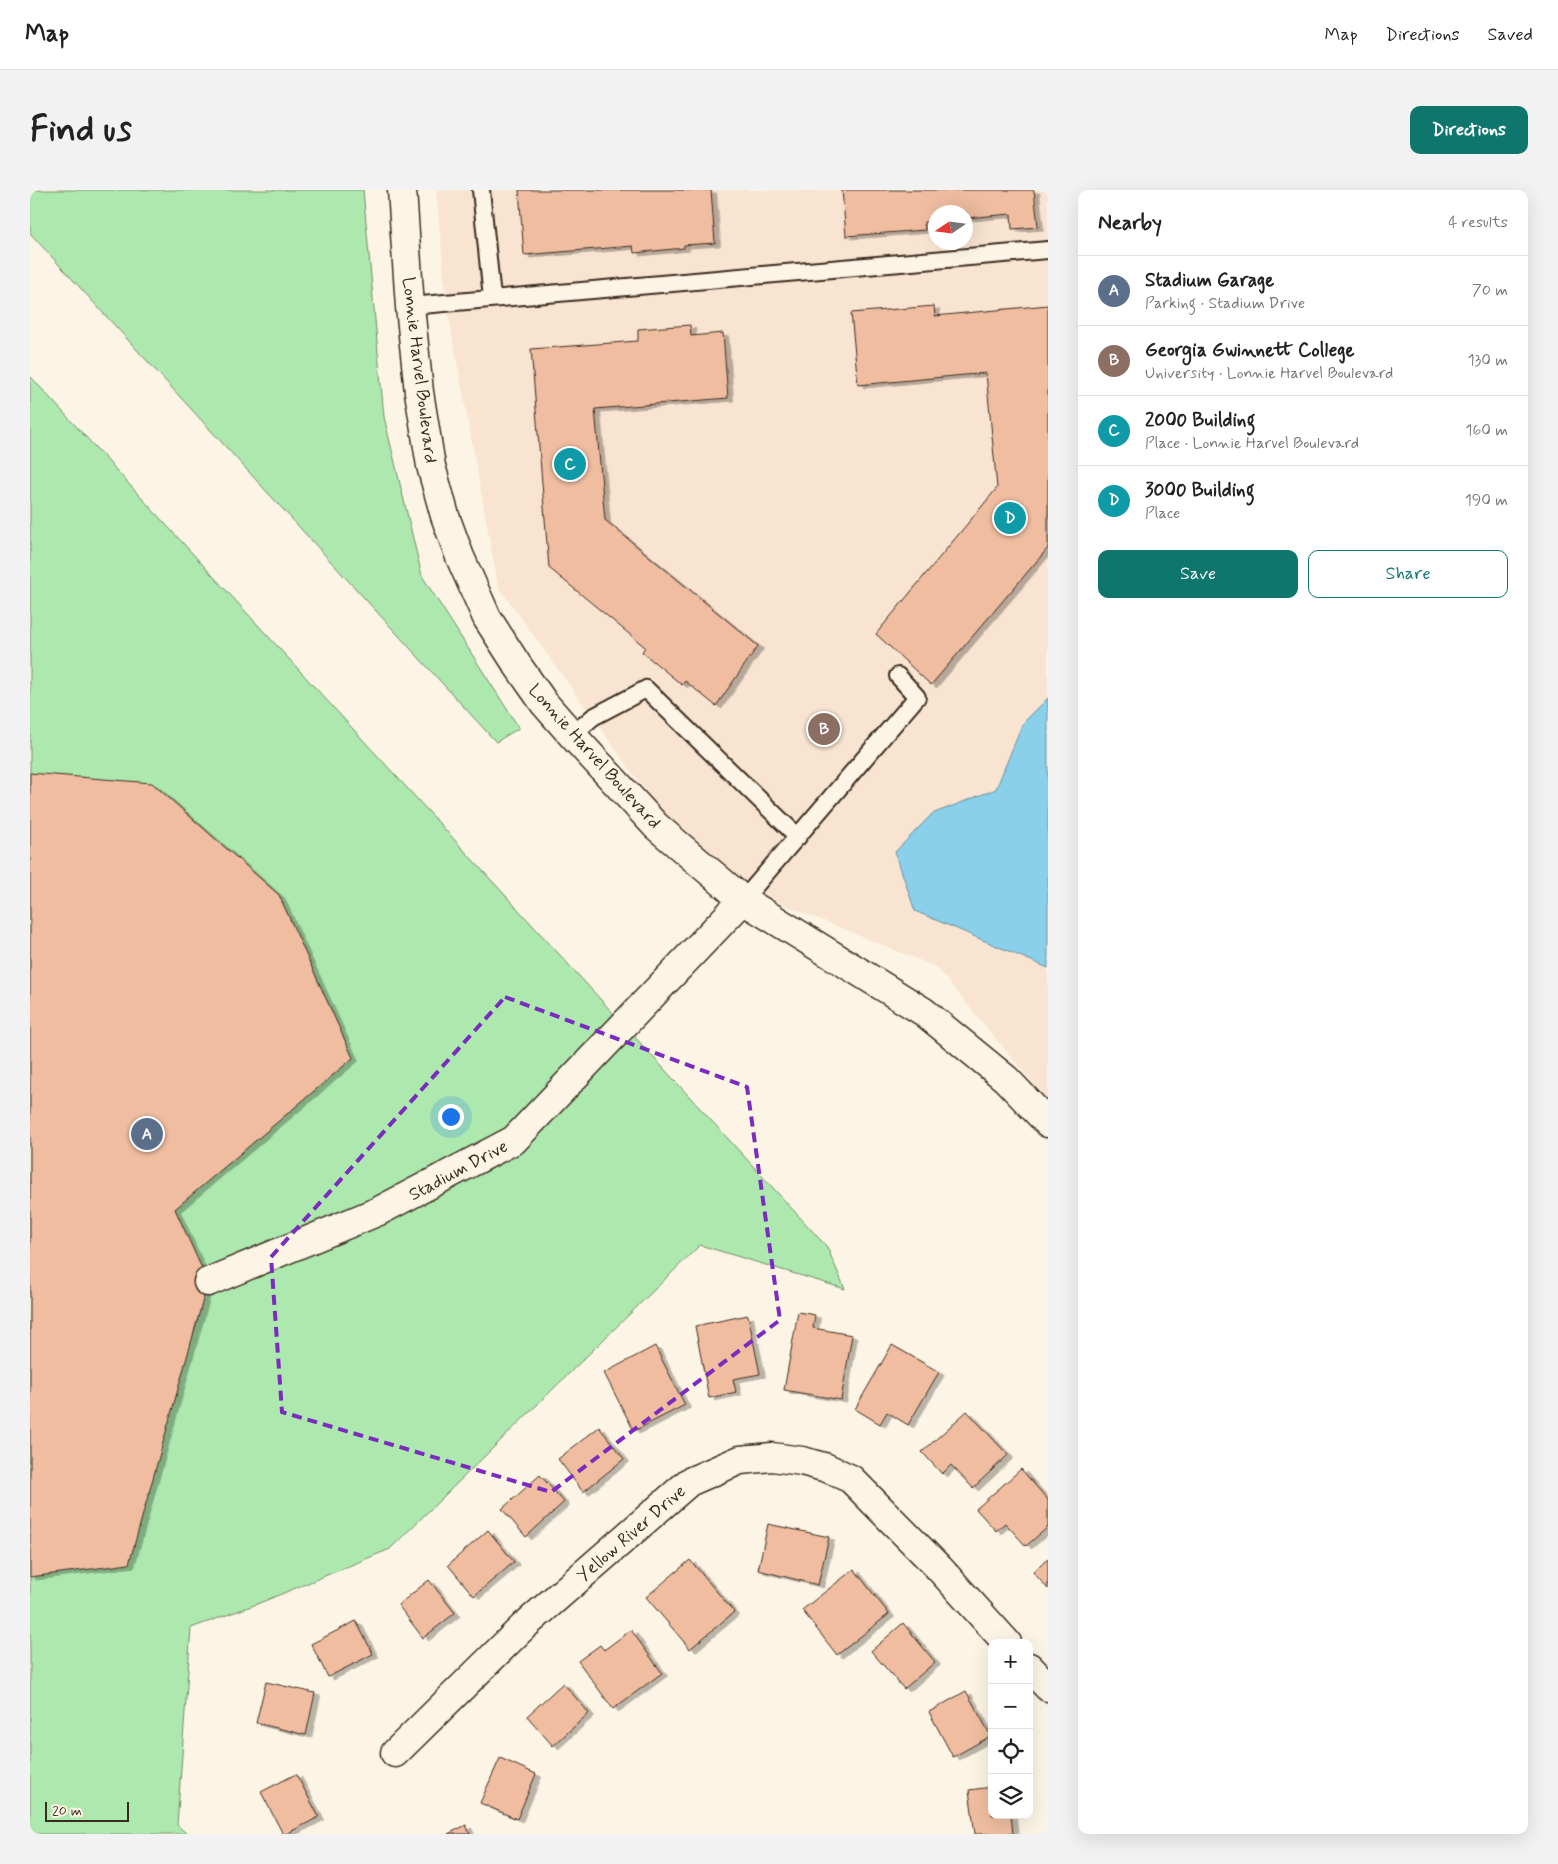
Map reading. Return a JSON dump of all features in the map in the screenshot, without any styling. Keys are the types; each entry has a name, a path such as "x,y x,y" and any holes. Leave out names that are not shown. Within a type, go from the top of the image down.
{"street":[{"name":"Lonnie Harvel Boulevard","path":"402,190 410,306 419,392 431,466 445,516 460,557 487,618 539,696 572,735 656,826 743,900 924,1012 1006,1079 1048,1123"},
{"name":"Stadium Drive","path":"208,1282 379,1211 514,1140 743,900"},
{"name":"Yellow River Drive","path":"395,1753 523,1627 690,1482 740,1460 772,1456 802,1461 827,1468 851,1479 939,1568 1003,1639"},
{"path":"1033,1670 1048,1687"}],"lane":[{"path":"481,190 492,298"},
{"path":"410,306 1048,250"},
{"path":"743,900 917,696 898,676"},
{"path":"572,735 593,717 646,689 798,837"}],"highlighted area":[{"path":"505,997 747,1087 780,1320 551,1492 282,1412 271,1257"}],"shaded area":[{"path":"436,190 1048,190 1048,1101 936,967 704,872 498,586 447,306"}],"green space":[{"path":"30,190 363,190 384,417 422,576 519,728 496,742 30,233"},
{"path":"30,376 827,1247 845,1289 700,1245 390,1549 257,1604 191,1628 177,1825 187,1834 30,1834"}],"water":[{"path":"1048,698 1048,968 915,911 895,852 932,814 996,789 1023,723"}],"building":[{"path":"519,190 711,190 715,243 684,245 684,248 634,253 633,246 524,255"},
{"path":"842,190 1034,190 1038,227 1012,229 1011,214 973,217 973,205 928,205 928,222 924,222 925,230 846,236"},
{"path":"1048,305 1048,548 931,685 876,634 997,488 986,373 858,385 851,313 934,306 935,316"},
{"path":"690,325 691,336 723,333 728,398 595,409 605,520 758,646 716,706 685,681 682,685 642,652 645,647 549,568 531,349 638,341 638,329"},
{"path":"30,773 152,783 279,895 353,1058 175,1209 208,1282 129,1564 30,1577"},
{"path":"798,1312 815,1315 813,1328 852,1335 841,1400 784,1390"},
{"path":"748,1315 760,1374 733,1379 736,1392 709,1398 695,1326"},
{"path":"892,1345 939,1372 908,1425 887,1412 880,1424 855,1409"},
{"path":"655,1346 685,1405 634,1431 604,1373"},
{"path":"967,1411 1008,1455 973,1488 951,1465 942,1474 922,1452"},
{"path":"599,1427 624,1459 583,1492 558,1459"},
{"path":"1021,1469 1048,1500 1048,1527 1026,1546 1005,1523 996,1531 976,1509"},
{"path":"540,1475 564,1502 526,1537 502,1509"},
{"path":"768,1524 829,1537 818,1585 758,1570"},
{"path":"488,1530 514,1562 474,1596 448,1565"},
{"path":"1048,1559 1048,1589 1033,1572"},
{"path":"690,1560 734,1612 690,1649 646,1597"},
{"path":"854,1569 889,1614 837,1655 802,1610"},
{"path":"429,1580 455,1613 423,1638 398,1605"},
{"path":"356,1621 373,1654 328,1677 311,1644"},
{"path":"903,1623 935,1662 904,1689 871,1651"},
{"path":"631,1630 662,1673 613,1709 578,1661 600,1645 604,1650"},
{"path":"266,1682 315,1693 306,1735 256,1723"},
{"path":"563,1683 589,1713 553,1746 527,1716"},
{"path":"966,1691 988,1731 988,1738 953,1757 929,1712"},
{"path":"500,1758 536,1774 517,1819 480,1803"},
{"path":"296,1774 319,1817 283,1834 261,1792"},
{"path":"988,1788 988,1819 1011,1819 1013,1834 975,1834 969,1790"},
{"path":"466,1825 470,1834 448,1834"}],"place":[{"name":"2000 Building","path":"570,464"},
{"name":"3000 Building","path":"1010,518"},
{"name":"Georgia Gwinnett College","path":"824,729"},
{"name":"Stadium Garage","path":"147,1134"}]}
